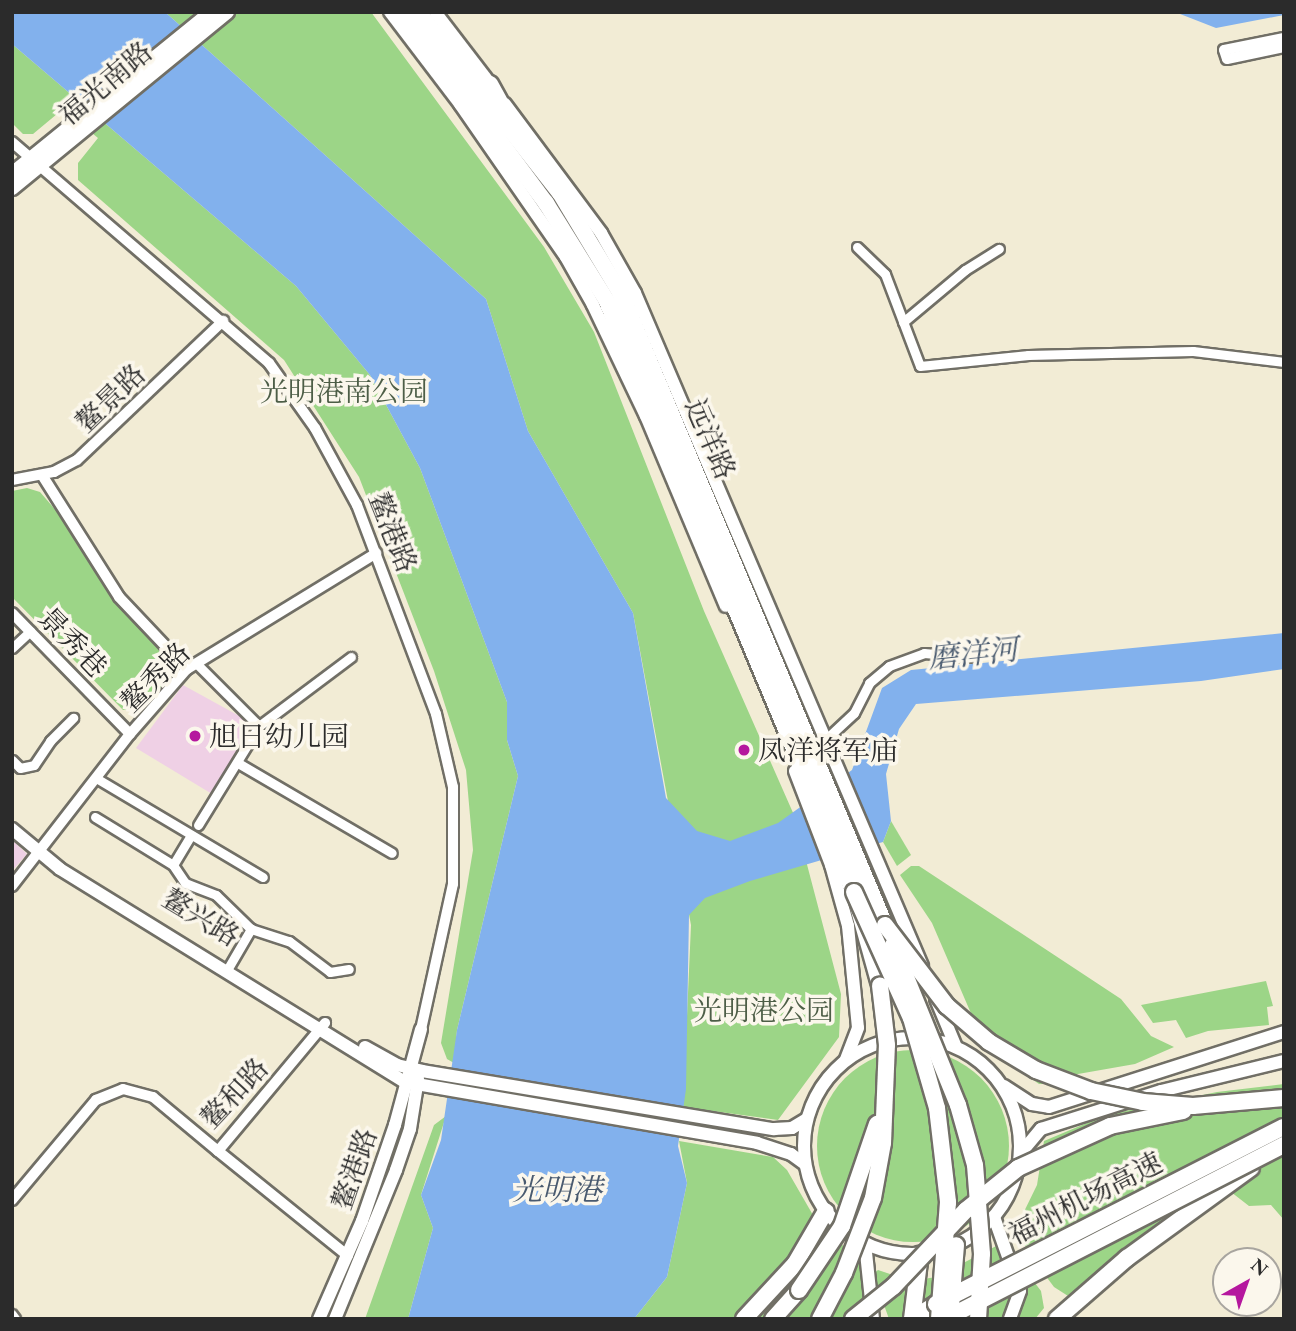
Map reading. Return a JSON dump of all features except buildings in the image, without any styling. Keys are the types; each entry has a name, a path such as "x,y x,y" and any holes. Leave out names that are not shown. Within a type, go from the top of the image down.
{"highway":[{"name":"远洋路","path":"404,12 590,239 635,326 885,925"},
{"name":"远洋路","path":"418,12 522,156 607,301 854,892"},
{"path":"490,84 522,156"},
{"path":"460,104 522,156"},
{"path":"820,1319 844,1273 873,1198 886,1088 880,985 854,892"},
{"path":"854,892 911,1018 937,1108 948,1202 939,1319"},
{"path":"885,925 935,1048 975,1165 982,1254 978,1319"},
{"path":"885,925 947,1006 989,1042 1036,1070 1091,1091 1143,1102 1223,1105"},
{"path":"935,1048 958,1183 956,1269 947,1319"},
{"path":"774,1319 821,1262 842,1226 863,1171 886,1088"},
{"path":"853,1319 893,1287 966,1210 1018,1168 1110,1126 1223,1105 1284,1098"},
{"name":"福州机场高速","path":"912,1319 1284,1127"},
{"path":"1057,1319 1127,1258 1284,1146"},
{"name":"福州机场高速","path":"947,1319 1284,1146"},
{"path":"744,1319 795,1264 826,1211"},
{"path":"912,1319 920,1254"}],"main road":[{"name":"福光南路","path":"84,126 211,12"},
{"name":"福光南路","path":"12,188 37,162 227,12"},
{"path":"390,12 460,104 566,257 593,305 646,416 788,751 831,864 848,926 857,997 858,1028 846,1060"},
{"path":"435,12 601,233 635,293 956,1047"},
{"name":"福光南路","path":"12,174 37,162"},
{"name":"鳌兴路","path":"12,820 40,849"},
{"name":"鳌兴路","path":"12,829 368,1054"},
{"name":"鳌港路","path":"335,1319 410,1129 412,1085 421,1029"},
{"path":"1001,1084 1013,1106 1020,1154 1012,1188 994,1217 960,1243 920,1254 865,1243 826,1211 806,1164 807,1119 822,1086 846,1060 871,1046 899,1038 928,1039 956,1047 1001,1084 1032,1104 1049,1107 1284,1032"},
{"path":"368,1054 415,1069 761,1127 792,1128 807,1119"},
{"path":"368,1054 412,1085 757,1143 792,1154 806,1164"},
{"path":"1020,1154 1041,1129 1161,1091 1284,1061"},
{"name":"鳌港路","path":"319,1319 348,1256 412,1085"},
{"path":"994,1217 1020,1291 1010,1319"},
{"path":"865,1243 873,1319"}],"street":[{"path":"1284,38 1225,55 1284,47"},
{"name":"鳌港路","path":"12,142 223,321 275,370 306,413 345,479 376,553 438,722 454,800 453,884 421,1029"},
{"path":"857,247 885,274 920,366 1028,355 1193,351 1284,362"},
{"path":"903,322 965,270 999,249"},
{"name":"鳌景路","path":"12,480 42,475 82,456 223,321"},
{"path":"42,475 119,597 259,726"},
{"name":"鳌秀路","path":"12,886 130,734 192,666 376,553"},
{"name":"景秀巷","path":"12,613 130,734"},
{"path":"12,648 30,631"},
{"path":"826,739 854,713 869,683 889,666 924,653 969,657"},
{"path":"198,824 259,726 351,657"},
{"path":"12,760 20,768 34,765 50,741 73,718"},
{"path":"238,763 392,853"},
{"path":"96,778 263,877"},
{"path":"95,817 173,865 185,883 216,895 251,929 289,941 330,972 349,970"},
{"path":"173,865 191,835"},
{"path":"229,967 251,929"},
{"name":"鳌和路","path":"12,1200 91,1106 115,1091 138,1090 153,1097 218,1151 323,1026"},
{"path":"218,1151 348,1256"}],"shaded area":[{"name":"旭日幼儿园","path":"183,685 252,723 212,794 136,748"},
{"path":"12,840 27,854 12,871"}],"green space":[{"name":"光明港公园","path":"165,12 371,12 544,247 594,332 704,611 794,815 841,994 839,1037 778,1120 683,1107 691,925 633,613 528,431 486,299"},
{"name":"光明港南公园","path":"12,44 296,286 370,375 420,468 507,702 507,740 518,776 457,1030 454,1063 447,1059 441,1043 473,850 466,770 434,671 359,477 284,360 78,180 78,163 98,138 63,109 33,134 23,134 12,123"},
{"path":"27,488 40,492 59,514 127,613 177,669 142,710 123,710 12,597 12,491"},
{"path":"891,821 911,855 897,866 883,842"},
{"path":"911,866 919,866 1121,999 1151,1036 1174,1047 1135,1064 1078,1074 1050,1084 1039,1084 1013,1066 973,1018 932,923 900,875"},
{"path":"1266,981 1273,1006 1267,1007 1269,1025 1208,1031 1186,1038 1176,1020 1153,1023 1141,1005"},
{"path":"913,1050 950,1058 981,1078 1001,1109 1009,1146 1001,1183 981,1214 950,1234 913,1242 876,1234 845,1214 825,1183 817,1146 825,1109 845,1078 876,1058"},
{"path":"1284,1084 1284,1220 1271,1205 1249,1206 1231,1192 1079,1303 1054,1287 1027,1251 1017,1226 1037,1185 1044,1141 1106,1115 1217,1092"},
{"path":"446,1116 421,1195 433,1228 408,1319 365,1319 434,1125"},
{"path":"679,1141 773,1157 787,1170 821,1229 862,1260 867,1319 634,1319 667,1277 687,1183"},
{"path":"1004,1242 1041,1291 1044,1308 1035,1319 889,1319 873,1274 878,1270 911,1281 936,1277"}],"water":[{"name":"光明港","path":"12,12 165,12 486,299 528,431 633,613 666,798 697,831 730,841 778,823 852,770 882,688 911,670 1284,633 1284,669 1201,681 916,704 899,729 886,774 891,821 883,842 750,881 705,898 689,915 686,1089 678,1146 687,1183 667,1277 634,1319 408,1319 433,1228 421,1195 441,1140 457,1030 518,776 507,740 507,702 420,468 370,375 296,286 12,44"},
{"path":"1175,12 1284,12 1284,15 1216,28"}],"place":[{"name":"旭日幼儿园","path":"195,736"},
{"name":"凤洋将军庙","path":"744,750"}],"water label":[{"name":"磨洋河","path":"973,654"}]}
